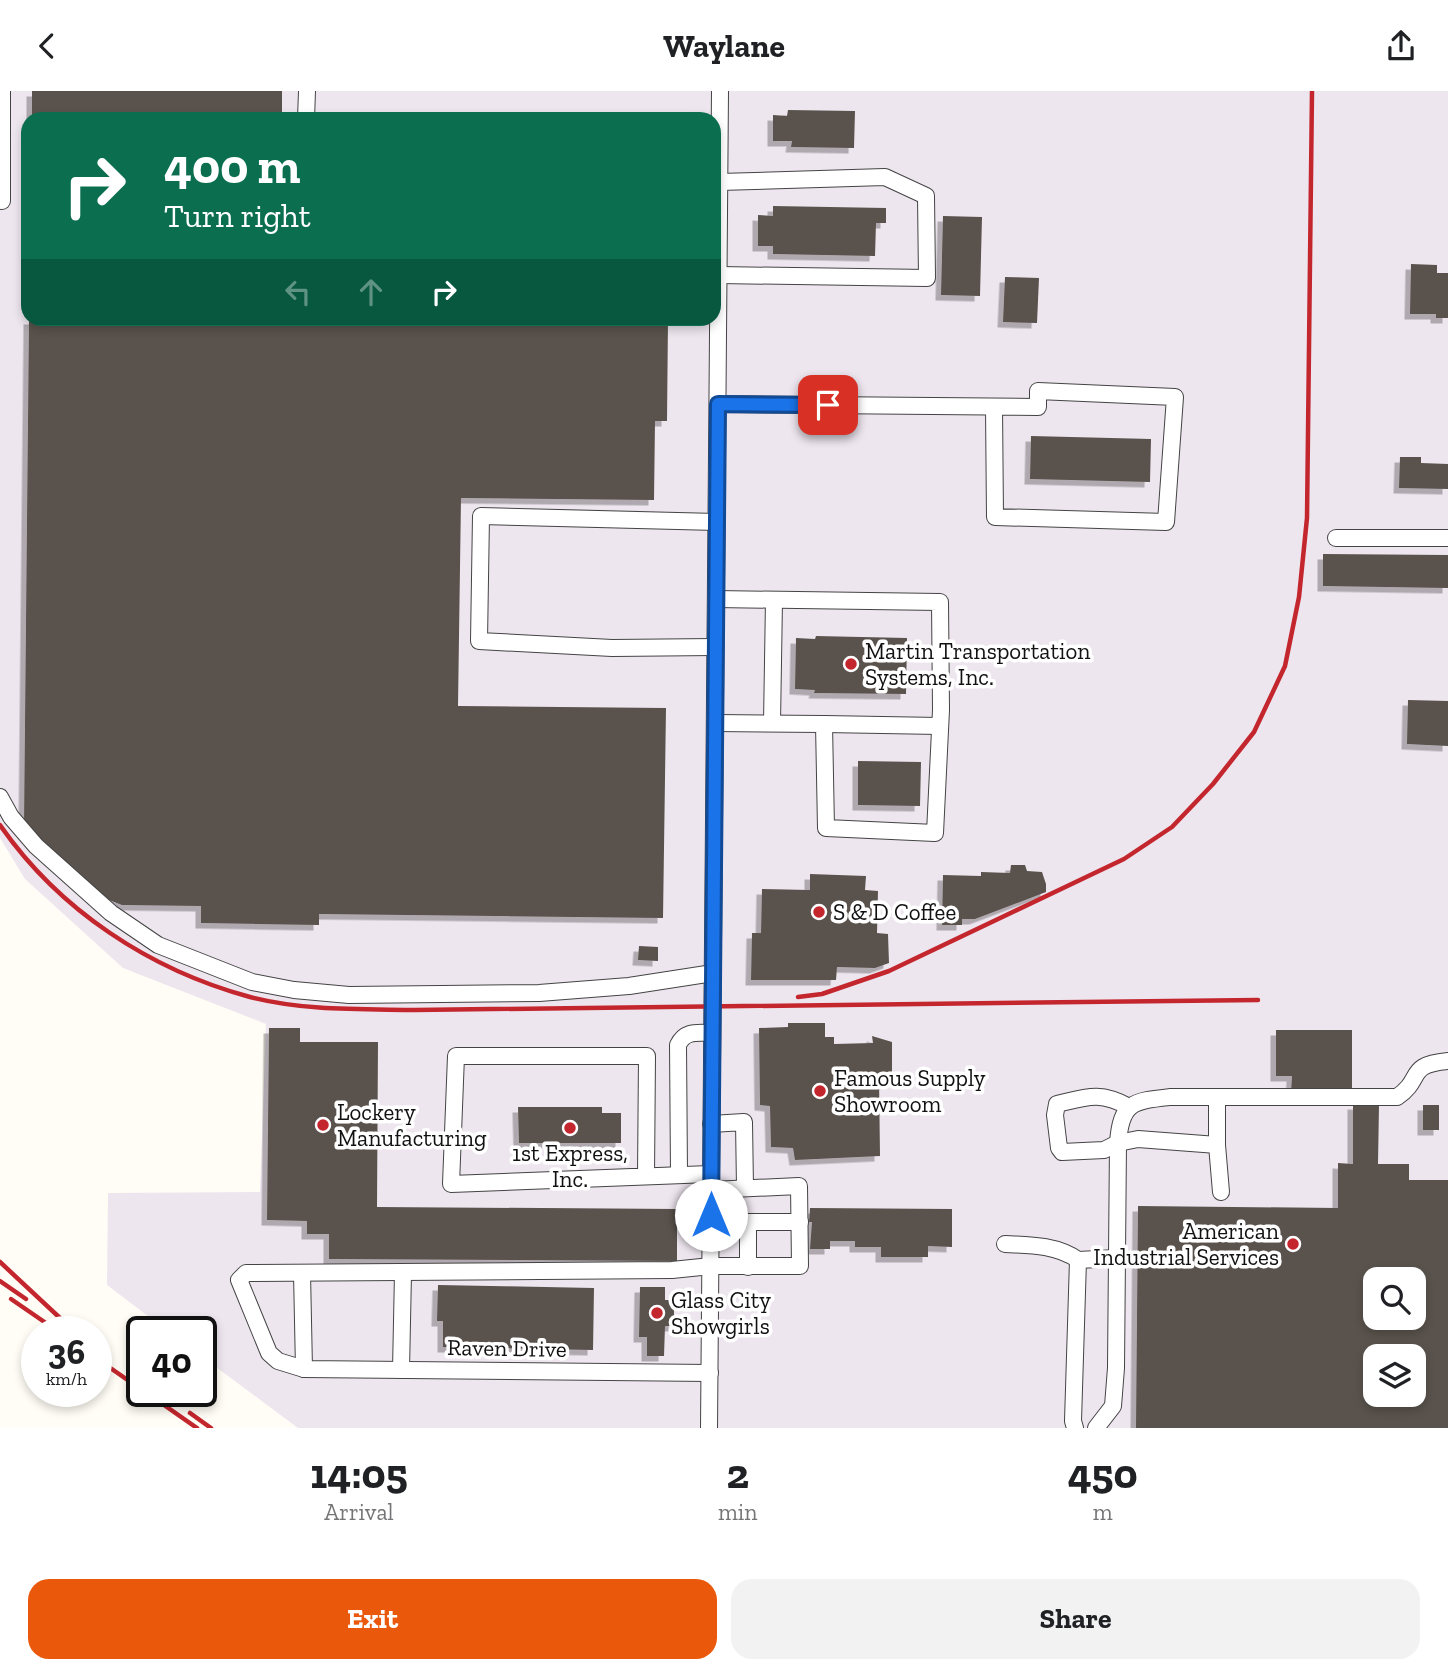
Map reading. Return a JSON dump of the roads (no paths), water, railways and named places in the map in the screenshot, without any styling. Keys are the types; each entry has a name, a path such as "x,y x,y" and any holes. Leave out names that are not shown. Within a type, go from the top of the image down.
{"street":[{"path":"2,91 2,201"},
{"path":"306,112 307,91"},
{"path":"720,91 720,112"},
{"path":"721,182 885,177 926,196 927,278 721,275"},
{"path":"709,1428 716,723 717,326"},
{"path":"718,404 1038,407 1038,391 1175,397 1166,522 995,517 995,407"},
{"path":"715,647 612,648 479,641 481,516 717,522"},
{"path":"1336,538 1448,538"},
{"path":"716,599 940,602 940,726 935,833 826,828 824,724"},
{"path":"772,723 774,600"},
{"path":"716,723 940,726"},
{"path":"0,797 11,817 36,846 111,913 158,945 252,982 294,990 349,995 539,993 629,986 713,973"},
{"path":"679,1174 678,1045 688,1033 712,1034"},
{"path":"302,1273 304,1369 278,1361 269,1353 239,1280 246,1273 672,1270 710,1266 800,1266 799,1186 745,1188 679,1174 646,1176 451,1184 456,1056 647,1056 646,1176"},
{"path":"1096,1428 1113,1406 1118,1143 1119,1127 1129,1107 1137,1101 1170,1097 1397,1097 1408,1090 1416,1071 1428,1063 1448,1061"},
{"path":"1129,1107 1110,1097 1083,1098 1057,1104 1055,1115 1059,1149 1062,1152 1104,1150 1118,1143 1138,1139 1217,1145"},
{"path":"1217,1097 1217,1145 1222,1192"},
{"path":"711,1124 744,1122 745,1188"},
{"path":"748,1267 748,1222 800,1222"},
{"path":"1005,1244 1035,1245 1069,1253 1078,1260 1117,1258"},
{"path":"1075,1428 1073,1421 1078,1260"},
{"path":"401,1370 403,1273"},
{"name":"Raven Drive","path":"304,1369 709,1373"}],"railway":[{"path":"798,997 822,994 889,971 1124,859 1172,827 1213,784 1254,732 1285,666 1299,597 1307,518 1312,91"},
{"path":"0,825 50,884 110,933 177,971 250,997 291,1005 415,1010 1258,1000"},
{"path":"0,1262 58,1316"},
{"path":"0,1281 26,1299"},
{"path":"11,1299 36,1316"},
{"path":"112,1369 126,1379"},
{"path":"167,1407 197,1428"},
{"path":"190,1413 211,1428"}],"place":[{"name":"Martin Transportation Systems, Inc.","path":"851,664"},
{"name":"S & D Coffee","path":"819,912"},
{"name":"Famous Supply Showroom","path":"820,1091"},
{"name":"Lockery Manufacturing","path":"323,1125"},
{"name":"1st Express, Inc.","path":"570,1128"},
{"name":"American Industrial Services","path":"1293,1244"},
{"name":"Glass City Showgirls","path":"657,1313"}]}
